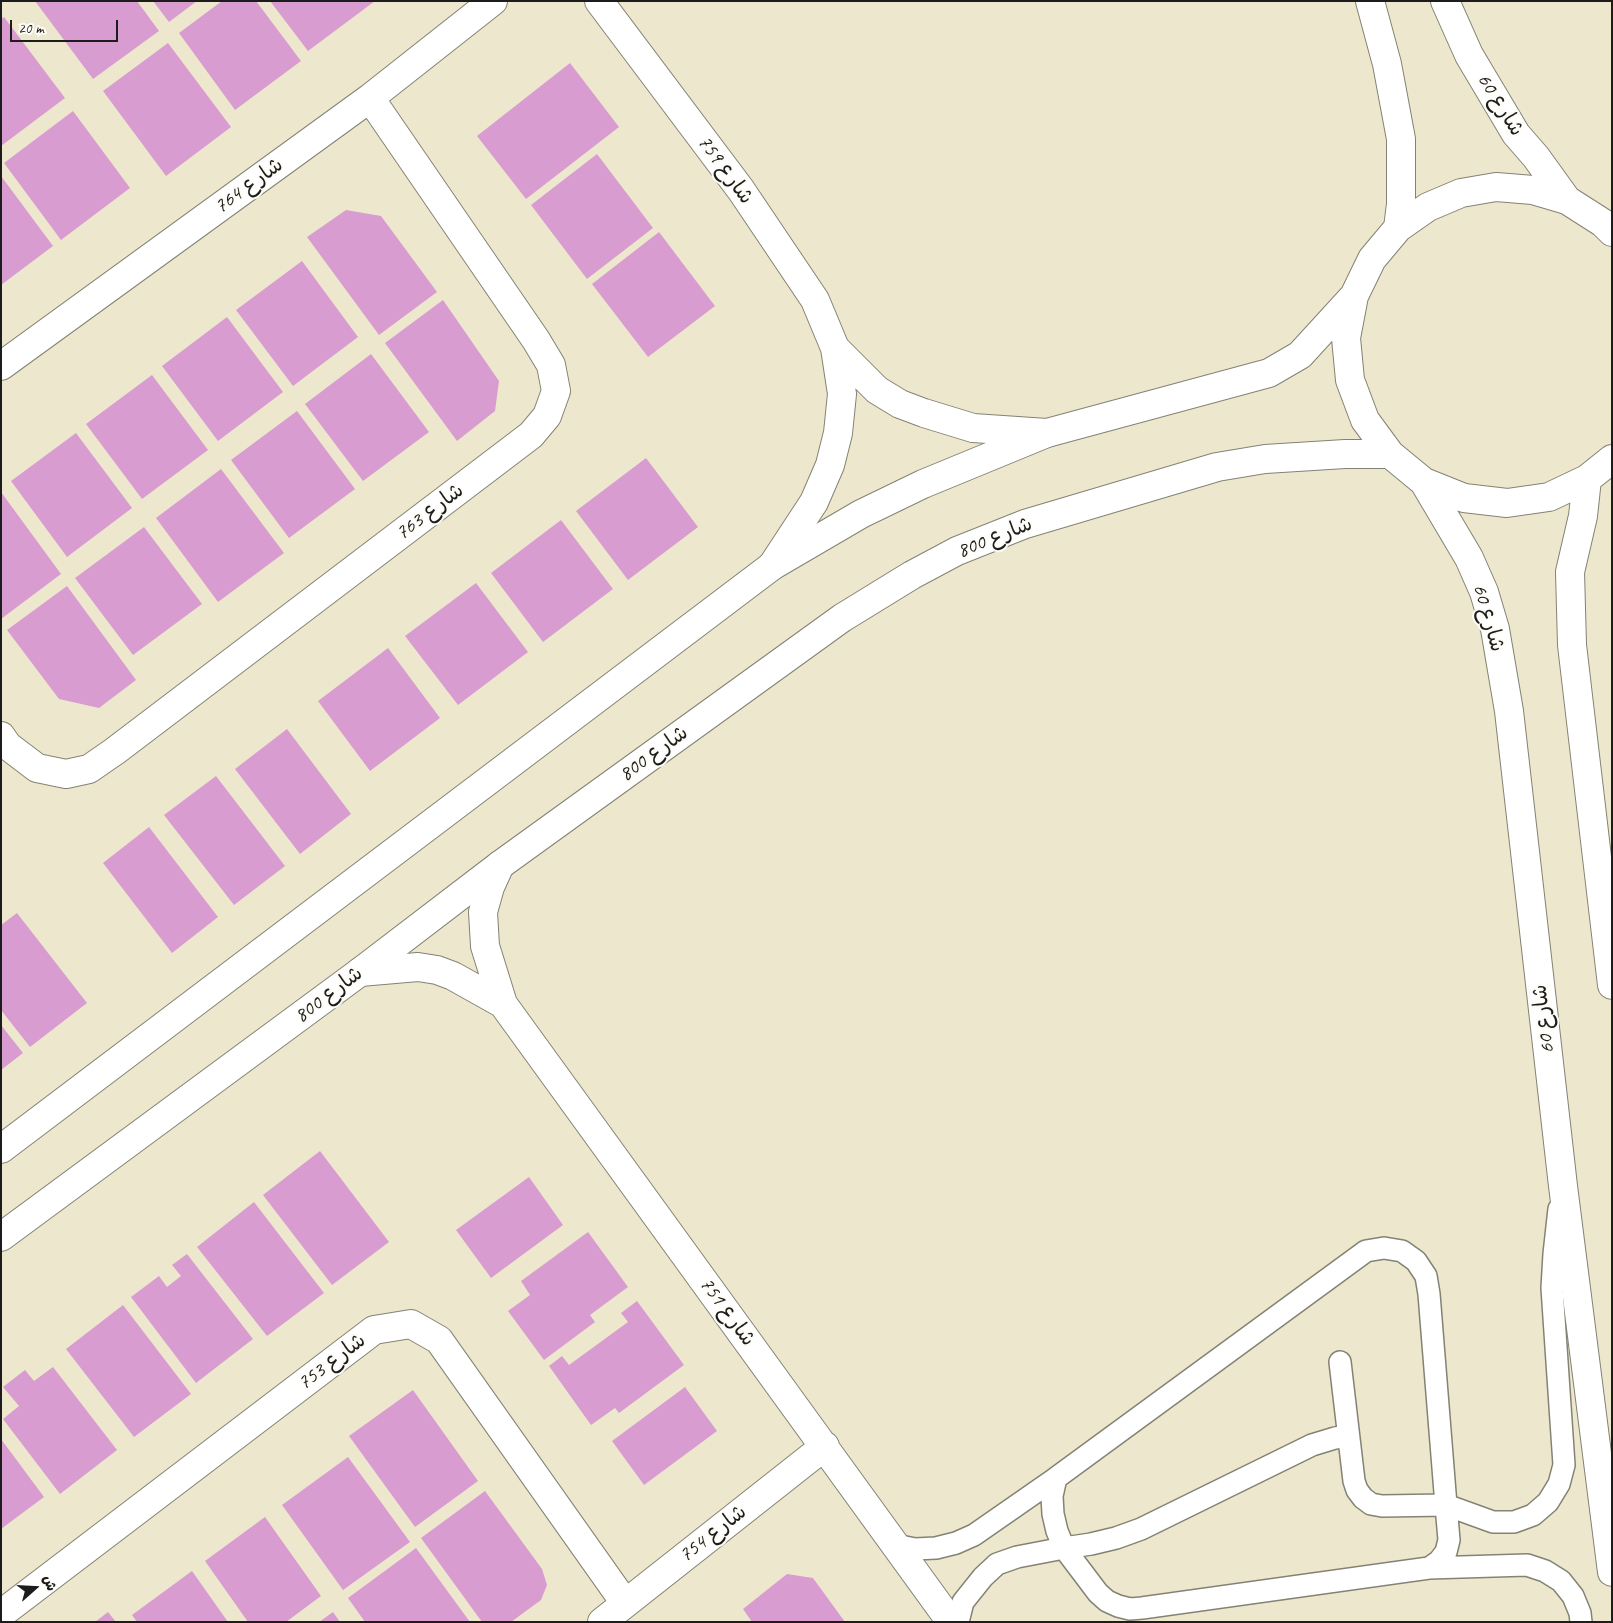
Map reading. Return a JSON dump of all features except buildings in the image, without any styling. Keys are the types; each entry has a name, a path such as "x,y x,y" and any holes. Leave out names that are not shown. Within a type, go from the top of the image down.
{"street":[{"name":"شارع 764","path":"1,366 370,98 492,1"},
{"name":"شارع 759","path":"599,1 746,198 815,300 835,348 842,394 838,434 830,465 814,502 772,566"},
{"path":"1370,1 1387,64 1401,139 1401,204 1398,228"},
{"name":"شارع 60","path":"1445,1 1469,55 1516,134 1536,157 1567,200"},
{"name":"شارع 763","path":"1,736 8,746 37,768 66,774 89,769 116,752 531,435 547,416 556,391 551,365 536,340 370,98"},
{"path":"1612,232 1603,223 1567,200 1533,190 1496,188 1461,193 1428,207 1398,228 1372,259 1354,296 1346,338 1350,380 1365,420 1390,454 1424,482 1464,498 1506,504 1549,497 1587,480 1612,459"},
{"path":"1,1149 772,566 861,514 923,484 1047,433 1270,373 1300,354 1354,296"},
{"name":"شارع 759","path":"835,348 877,390 900,404 973,428 1047,433"},
{"name":"شارع 800","path":"1,1237 360,972 500,866 842,618 912,575 957,551 1025,524 1217,467 1265,459 1344,454 1390,454"},
{"path":"1587,480 1582,516 1570,572 1572,646 1612,986"},
{"name":"شارع 60","path":"1424,482 1469,558 1484,592 1495,629 1509,711 1563,1186 1612,1572"},
{"name":"شارع 751","path":"500,866 490,887 484,912 485,946 503,1004 951,1622"},
{"name":"شارع 751","path":"360,972 418,967 437,970 453,976 503,1004"},
{"name":"شارع 753","path":"1,1614 374,1330 410,1324 439,1340 625,1603"},
{"name":"شارع 754","path":"602,1622 825,1446"}],"lane":[{"path":"1340,1362 1354,1481 1357,1490 1363,1498 1371,1504 1382,1506 1446,1505 1493,1522 1514,1522 1533,1515 1548,1502 1559,1484 1564,1465 1552,1288 1557,1220 1563,1186"},
{"path":"895,1545 916,1549 929,1549 956,1543 974,1535 1056,1478 1366,1251 1384,1248 1402,1251 1416,1261 1426,1276 1430,1304 1449,1540 1446,1552 1439,1561 1429,1568"},
{"path":"958,1622 963,1602 983,1577 997,1564 1017,1557 1116,1538 1141,1528 1300,1451 1323,1441 1348,1436"},
{"path":"1056,1478 1052,1496 1053,1514 1064,1548 1098,1593 1107,1601 1118,1606 1130,1609 1152,1607 1429,1568 1527,1565 1545,1571 1561,1581 1573,1596 1581,1622"}]}
